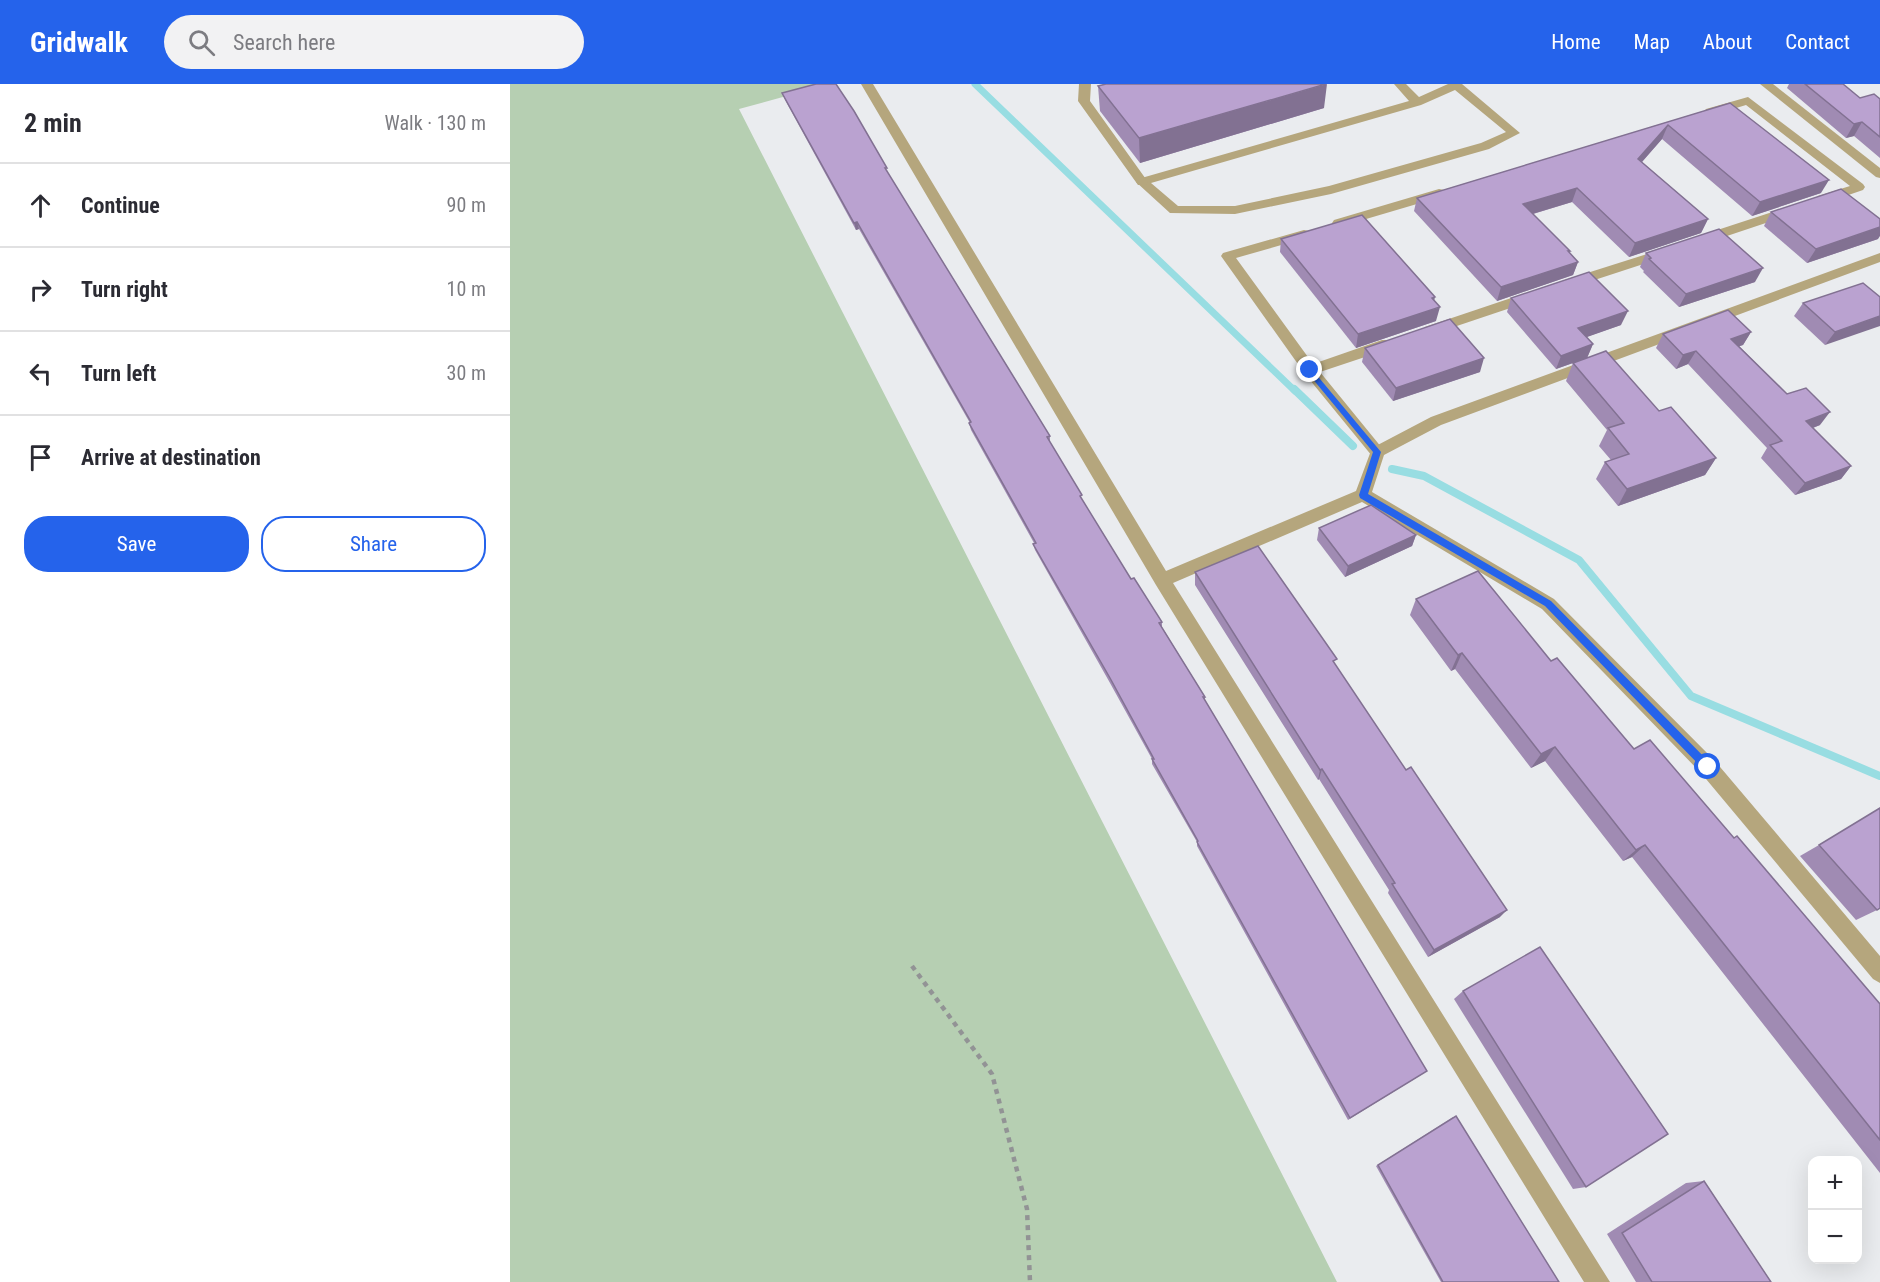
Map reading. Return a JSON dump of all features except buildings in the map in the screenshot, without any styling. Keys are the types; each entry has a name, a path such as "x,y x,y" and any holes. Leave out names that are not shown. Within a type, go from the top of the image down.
{"street":[{"path":"867,84 1162,580 1598,1282"},
{"path":"1085,84 1084,101 1142,182 1175,210 1235,210 1331,190 1485,146 1514,133 1456,85 1417,102 1142,182"},
{"path":"1400,84 1417,102"},
{"path":"1766,84 1880,174"},
{"path":"1422,333 1859,187 1748,101 1691,118"},
{"path":"1377,452 1310,370 1228,256 1454,189"},
{"path":"1162,580 1363,495 1377,452 1436,421 1880,257"},
{"path":"1310,370 1400,340"},
{"path":"1363,495 1548,604 1708,767 1880,972"}],"path":[{"path":"912,966 992,1074 1027,1209 1030,1282"}],"green space":[{"path":"510,84 830,84 739,109 1337,1282 510,1282"}],"waterway":[{"path":"975,84 1295,391"},
{"path":"1294,389 1353,446"},
{"path":"1392,469 1424,476 1579,560 1691,696 1880,776"}],"route":[{"path":"1310,370 1377,452 1363,495 1548,604 1708,767"}]}
